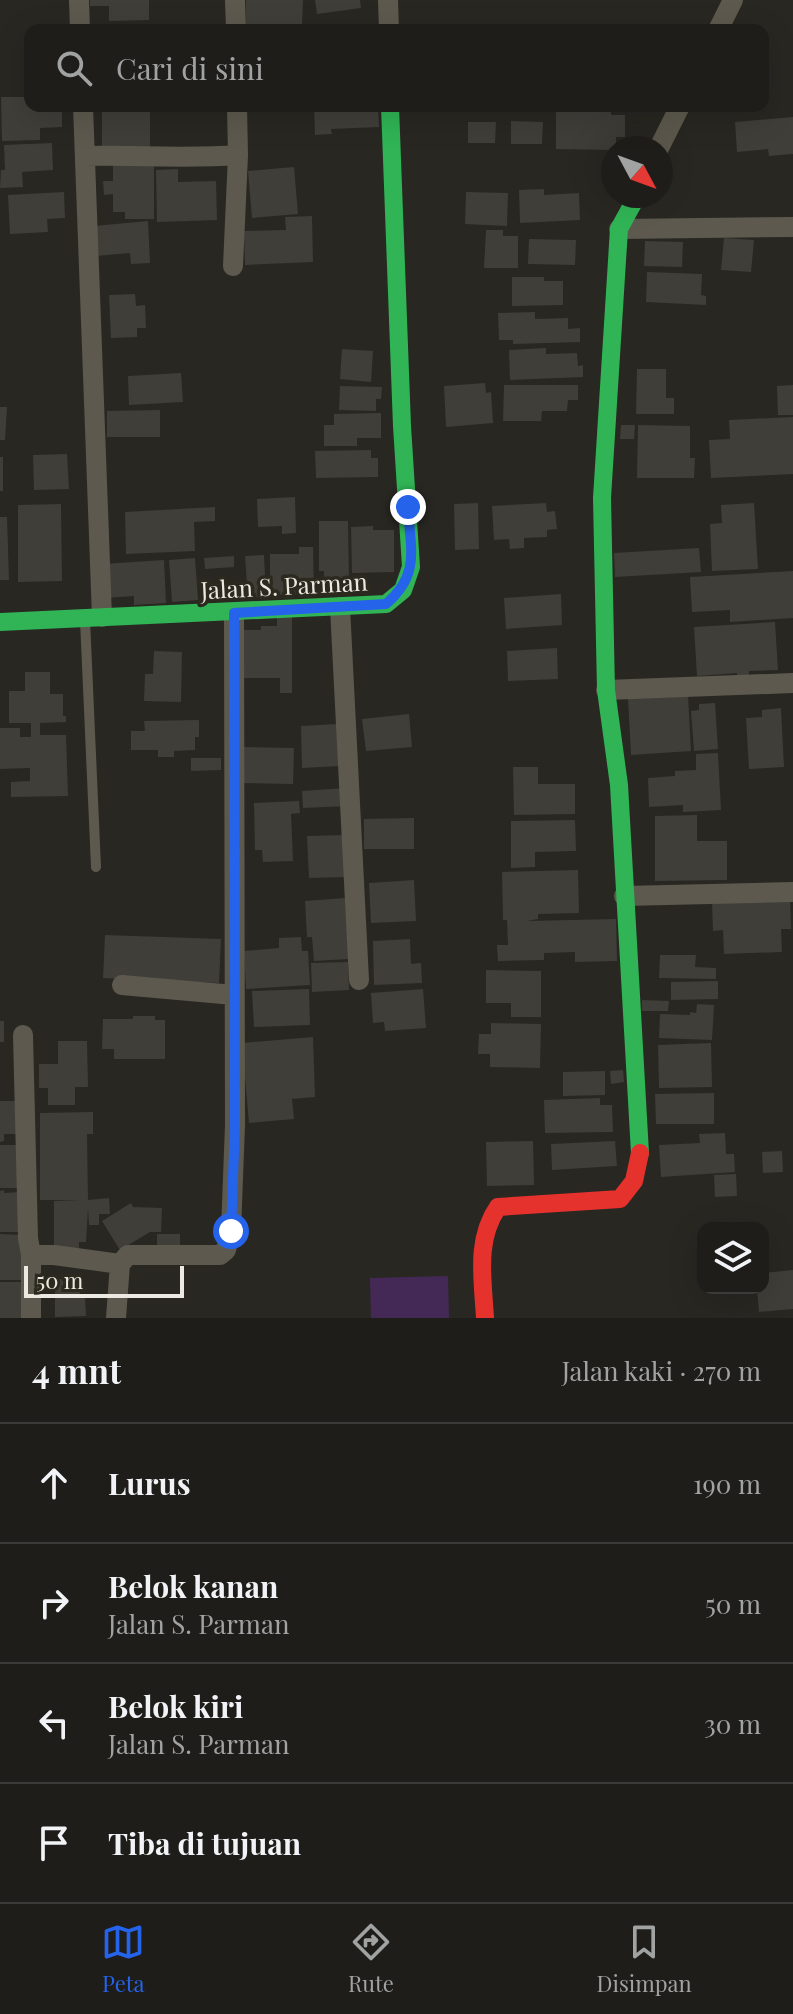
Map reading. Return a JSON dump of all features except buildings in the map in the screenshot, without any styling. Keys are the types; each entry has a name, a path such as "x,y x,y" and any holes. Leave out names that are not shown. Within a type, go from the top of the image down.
{"street":[{"path":"79,0 80,24"},
{"path":"235,0 236,24"},
{"path":"388,0 389,24"},
{"path":"721,24 733,0"},
{"path":"83,112 93,617"},
{"path":"233,266 237,112"},
{"name":"Jalan S. Parman","path":"0,622 386,604 403,590 411,567 402,426 390,112"},
{"path":"665,136 677,112"},
{"path":"85,156 146,155 188,159 238,155"},
{"path":"485,1318 484,1237 492,1213 498,1207 620,1199 638,1177 640,1146 619,785 606,690 602,498 619,229 630,208"},
{"path":"619,229 793,227"},
{"path":"340,607 359,980"},
{"path":"116,1318 120,1264 128,1255 220,1255 226,1250 231,1231 235,1125 234,613"},
{"path":"606,690 793,683"},
{"path":"624,896 793,892"},
{"path":"122,985 234,995"},
{"path":"23,1035 31,1318"},
{"path":"31,1255 120,1264"}],"lane":[{"path":"93,617 96,867"}],"shaded area":[{"path":"448,1276 449,1318 371,1318 370,1278"}],"traffic: fast":[{"path":"0,622 386,604 403,590 411,567 402,426 390,112"},
{"path":"630,208 619,229 602,498 606,690 619,785 640,1153"}],"traffic: jam":[{"path":"485,1318 483,1247 498,1207 620,1199 634,1181 640,1153"}],"route":[{"path":"231,1231 235,1125 234,613 386,604 403,590 411,567 408,507"}]}
